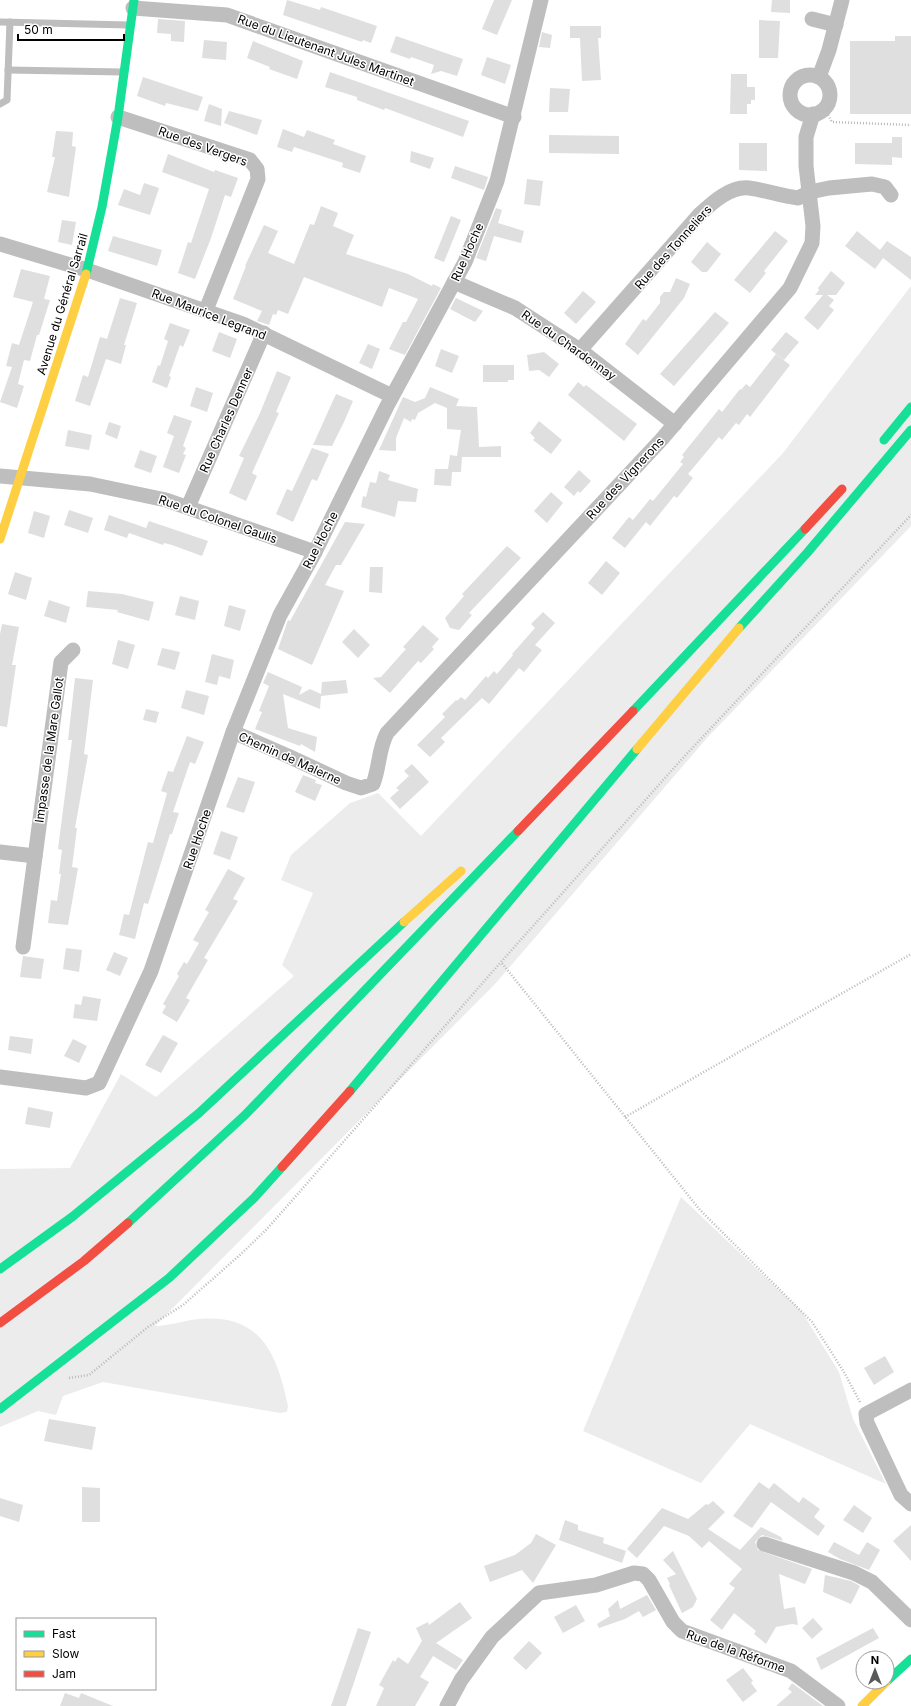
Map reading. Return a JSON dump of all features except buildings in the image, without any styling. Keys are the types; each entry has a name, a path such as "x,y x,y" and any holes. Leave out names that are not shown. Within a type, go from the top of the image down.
{"main road":[{"name":"Avenue du Général Sarrail","path":"0,539 87,270 102,207 125,72 134,4"},
{"path":"877,449 911,407"},
{"path":"0,1332 78,1274 162,1203 243,1128 753,596 832,511 911,419"},
{"path":"0,1409 169,1278 254,1198 369,1070 713,657 807,553 911,430"},
{"path":"0,1323 84,1261 150,1203 245,1115 848,483"},
{"path":"515,820 527,809 565,781"},
{"path":"0,1269 72,1217 199,1113 400,925 470,863"},
{"path":"895,1675 909,1664"},
{"path":"862,1706 879,1690"}],"street":[{"name":"Rue Hoche","path":"0,1077 86,1088 99,1083 151,971 233,732 280,615 315,552 392,396 465,262 498,181 541,0"},
{"path":"819,77 836,25 842,0"},
{"name":"Rue du Lieutenant Jules Martinet","path":"134,4 228,15 514,117"},
{"path":"812,19 836,25"},
{"path":"811,75 819,77 824,81 830,93 829,100 818,112 806,114 796,108 792,102 790,94 793,85 802,76 811,75"},
{"name":"Rue des Vignerons","path":"346,783 361,788 373,784 379,769 381,745 387,733 675,424 790,288 812,243 813,226 806,166 806,137 818,112"},
{"name":"Rue des Vergers","path":"118,116 250,160 257,169 258,179 206,310"},
{"name":"Rue des Tonneliers","path":"580,350 700,214 715,201 733,191 747,188 798,198 810,192 829,188 872,184 885,187 891,195"},
{"name":"Rue Maurice Legrand","path":"0,244 87,270 243,324 392,396"},
{"name":"Rue du Chardonnay","path":"454,282 516,308 580,350 675,424"},
{"name":"Rue Charles Denner","path":"188,507 264,333"},
{"name":"Rue du Colonel Gaulis","path":"0,476 90,484 166,500 315,552"},
{"name":"Impasse de la Mare Gallot","path":"23,947 61,662 73,650"},
{"name":"Chemin de Malerne","path":"233,732 346,783"},
{"path":"0,852 35,856"},
{"path":"911,1390 866,1414 867,1423 901,1495 911,1504"},
{"path":"764,1544 854,1573 872,1582 911,1620"},
{"name":"Rue de la Réforme","path":"447,1706 461,1680 492,1637 539,1593 596,1585 634,1573 642,1574 649,1580 673,1622 682,1631 791,1671 838,1706"}],"lane":[{"path":"0,22 131,25"},
{"path":"0,104 7,100 10,22"},
{"path":"8,70 125,72"}],"path":[{"path":"818,112 832,122 911,125"},
{"path":"866,1414 844,1372 812,1322 700,1210 501,962 682,759 911,515"},
{"path":"624,1117 911,954"}],"shaded area":[{"path":"911,286 911,526 707,738 495,984 155,1326 200,1319 221,1319 238,1323 252,1331 263,1341 278,1370 284,1387 288,1406 287,1412 280,1413 103,1382 63,1396 56,1415 38,1411 0,1427 0,1169 70,1168 121,1074 156,1097 294,976 282,965 313,893 281,880 291,855 350,803 378,793 421,836 783,453"},
{"path":"681,1197 802,1312 839,1372 853,1419 886,1484 750,1424 701,1483 583,1431"}],"traffic: fast":[{"path":"86,274 102,207 118,117 134,0"},
{"path":"884,440 911,407"},
{"path":"739,628 807,553 911,430"},
{"path":"633,711 805,529"},
{"path":"350,1091 637,749"},
{"path":"128,1223 245,1115 518,831"},
{"path":"0,1269 72,1217 199,1113 404,922"},
{"path":"0,1409 169,1278 254,1198 282,1167"},
{"path":"895,1674 911,1659"}],"traffic: slow":[{"path":"0,539 86,274"},
{"path":"637,749 739,628"},
{"path":"404,922 461,871"},
{"path":"862,1706 878,1690"}],"traffic: jam":[{"path":"805,529 842,489"},
{"path":"518,831 633,711"},
{"path":"282,1167 350,1091"},
{"path":"0,1323 84,1261 128,1223"}]}
